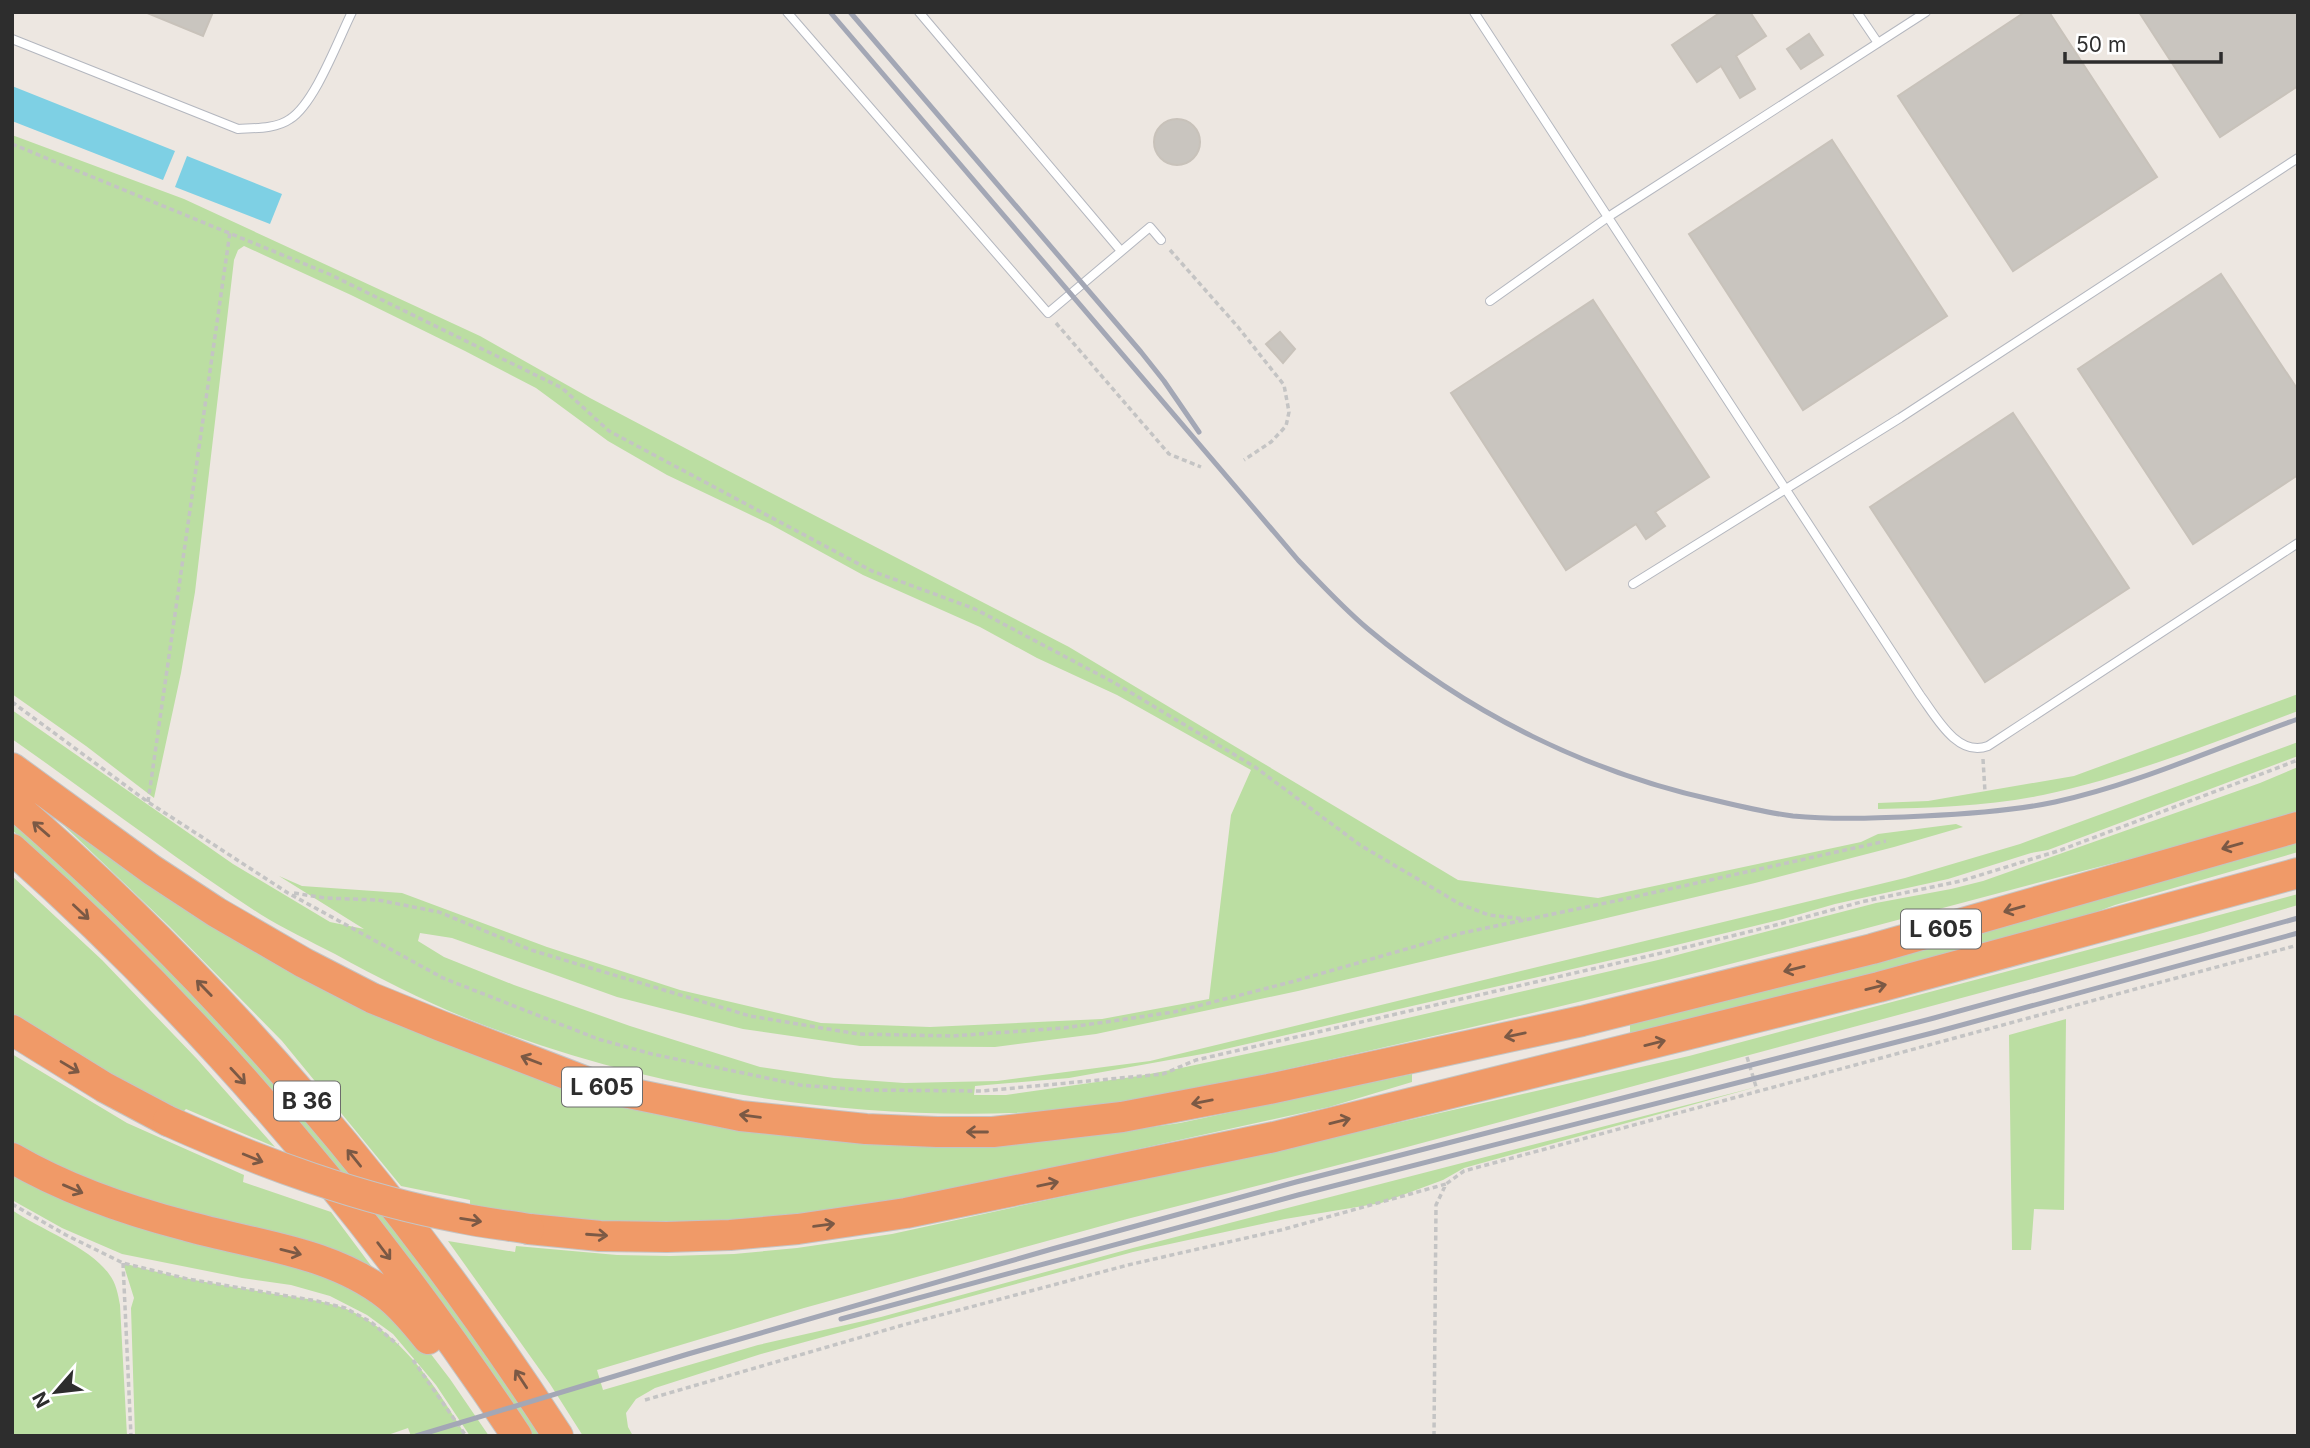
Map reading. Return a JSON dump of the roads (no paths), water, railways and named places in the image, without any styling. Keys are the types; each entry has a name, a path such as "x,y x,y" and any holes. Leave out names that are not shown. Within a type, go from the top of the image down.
{"highway":[{"name":"L 605","path":"12,768 152,870 216,912 315,969 372,998 441,1026 600,1087 741,1116 866,1129 937,1132 993,1132 1122,1117 1269,1089 1582,1021 1872,949 2298,827"},
{"name":"B 36","path":"12,803 136,918 212,996 321,1117 460,1293 514,1368 558,1436"},
{"name":"B 36","path":"12,849 94,924 190,1024 303,1149 426,1307 478,1377 517,1436"},
{"name":"L 605","path":"12,1030 104,1087 168,1121 226,1147 316,1180 373,1197 460,1218 529,1229 600,1236 730,1235 798,1229 906,1213 1274,1137 1892,983 2298,873"},
{"path":"12,1158 48,1178 100,1200 188,1227 309,1256 371,1284 390,1297 416,1324 499,1436"}],"lane":[{"path":"12,39 238,129 265,128 290,120 309,101 352,12"},
{"path":"787,12 1048,313 1150,227 1161,240"},
{"path":"919,12 1121,251"},
{"path":"1474,12 1920,695 1953,738 1969,747 1983,748 2016,729 2298,542"},
{"path":"1857,12 1878,43"},
{"path":"1490,301 1608,218 1926,12"},
{"path":"1633,584 1900,418 2298,158"}],"water":[{"path":"12,86 175,151 163,180 12,121"},
{"path":"187,156 282,194 270,224 175,187"}],"railway":[{"path":"830,12 1298,560 1324,587 1359,621 1407,660 1447,688 1532,736 1623,774 1727,803 1793,816 1875,818 1990,812 2055,802 2147,775 2298,719"},
{"path":"850,12 1141,352 1199,432"},
{"path":"416,1436 1052,1249 1296,1182 1934,1018 2298,918"},
{"path":"841,1319 1298,1195 1936,1032 2298,933"}]}
